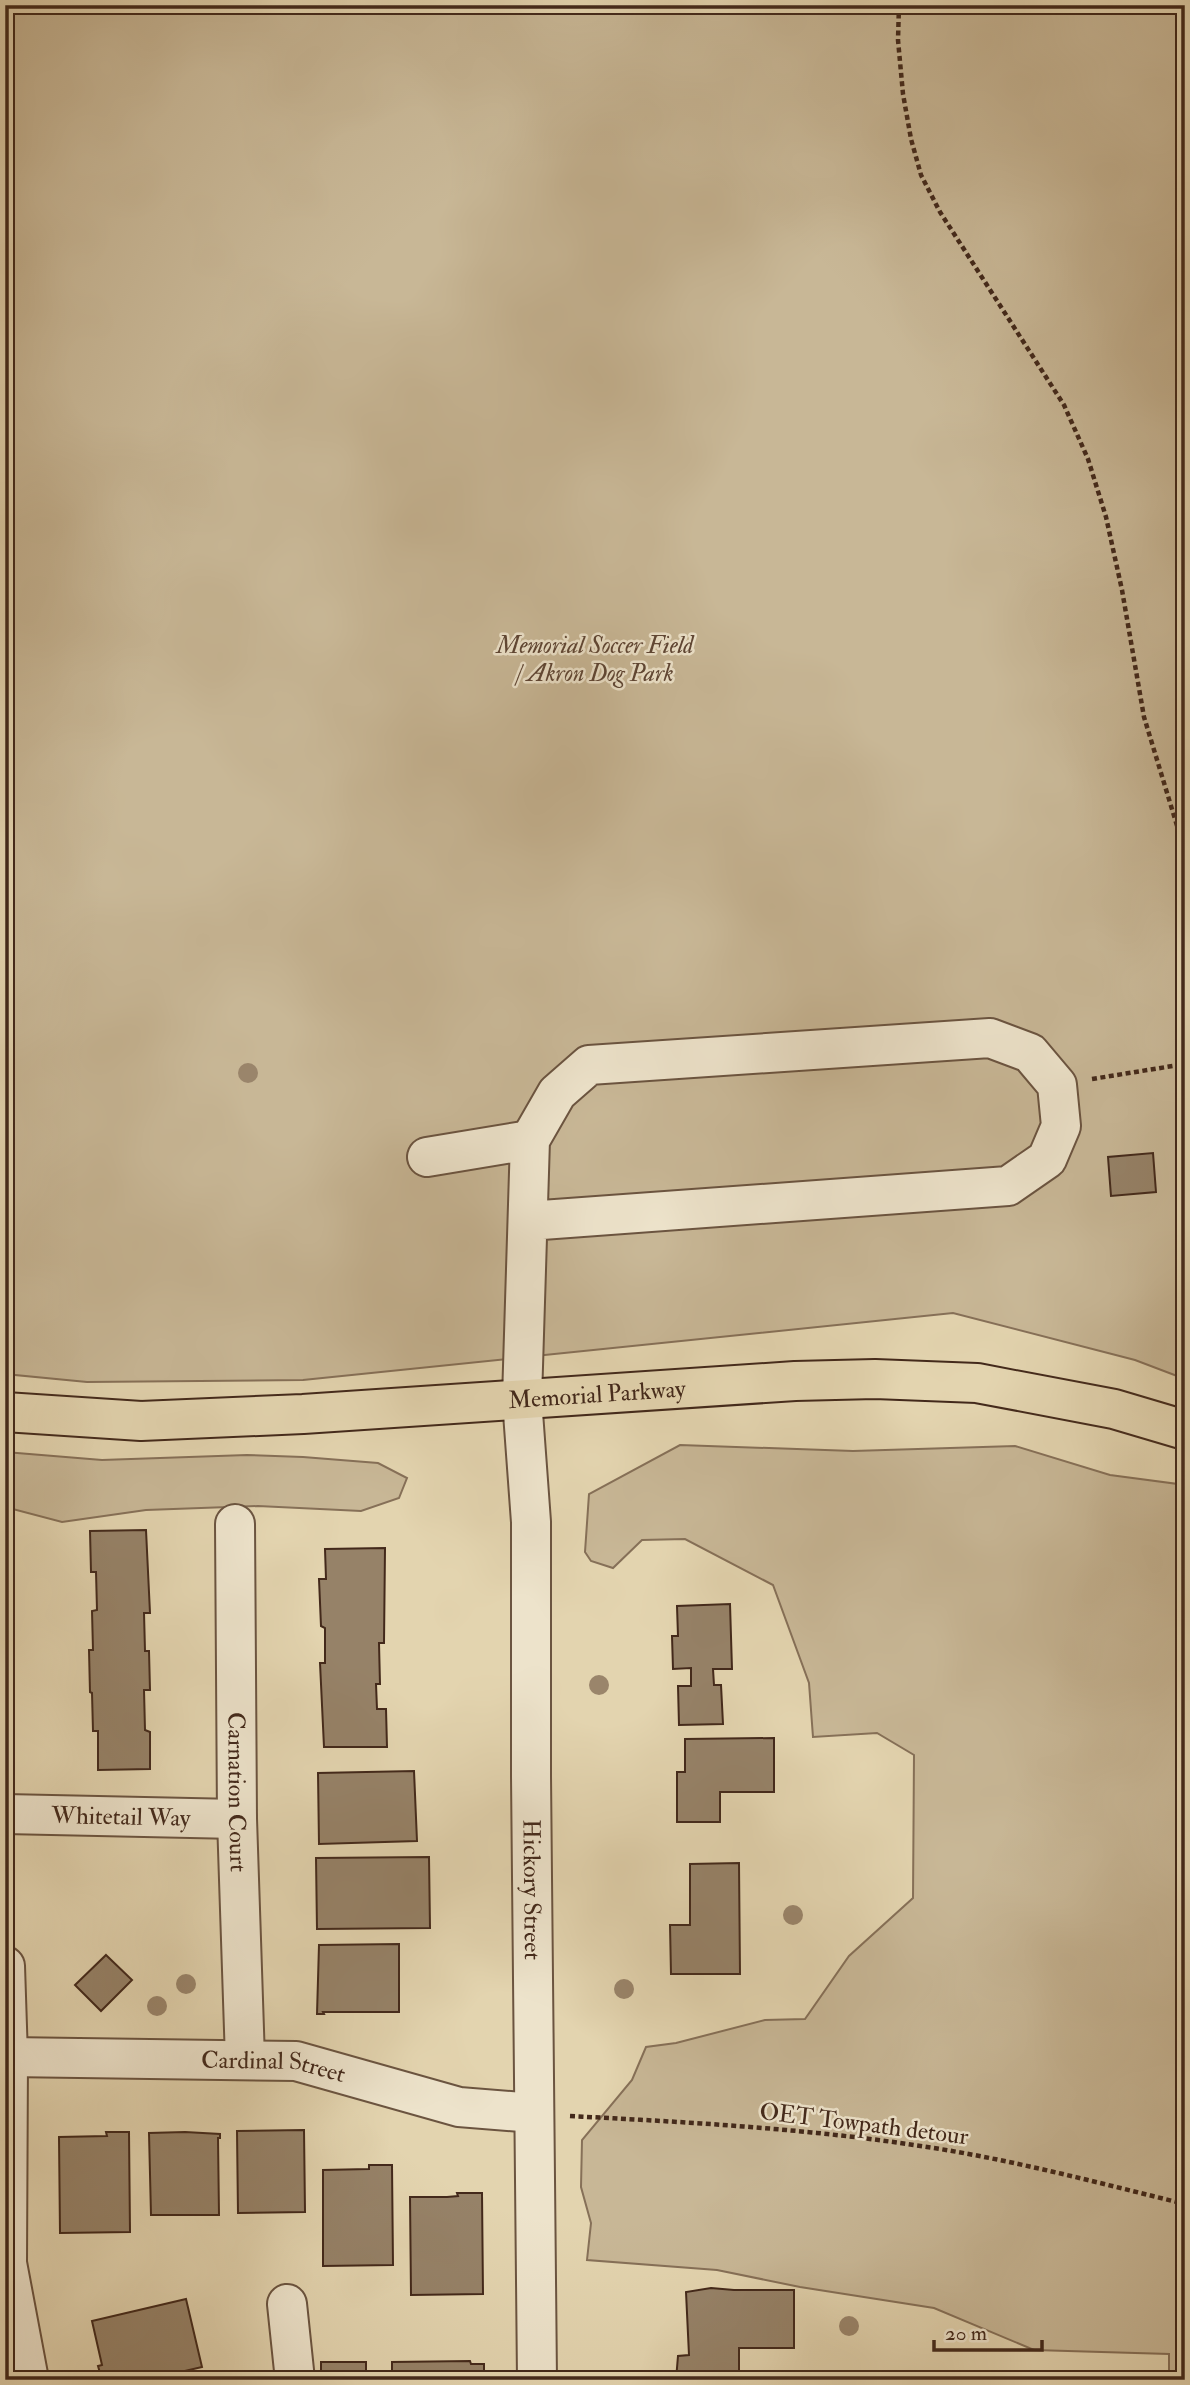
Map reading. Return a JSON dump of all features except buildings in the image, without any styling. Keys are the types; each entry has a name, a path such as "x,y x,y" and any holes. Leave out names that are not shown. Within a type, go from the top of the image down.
{"main road":[{"name":"Memorial Parkway","path":"5,1412 141,1421 303,1414 795,1381 875,1379 977,1384 1114,1409 1185,1430"}],"street":[{"path":"427,1157 530,1140 557,1093 589,1065 990,1038 1030,1053 1057,1085 1061,1126 1047,1159 1008,1186 528,1221"},
{"name":"Hickory Street","path":"530,1140 522,1399 531,1522 537,2380"},
{"name":"Carnation Court","path":"236,1524 237,1819 245,2060"},
{"name":"Whitetail Way","path":"5,1814 237,1819"},
{"path":"5,1966 8,2057 7,2263 29,2380"},
{"name":"Cardinal Street","path":"8,2057 296,2061 459,2107 534,2113"},
{"path":"287,2304 295,2380"}],"path":[{"path":"900,5 898,40 903,94 921,175 940,212 1064,405 1088,459 1106,516 1144,717 1185,852"},
{"path":"1057,1085 1185,1065"},
{"name":"OET Towpath detour","path":"534,2113 765,2127 915,2145 1027,2165 1185,2204"}],"green space":[{"name":"Memorial Soccer Field / Akron Dog Park","path":"5,5 1185,5 1185,1379 1135,1360 953,1313 303,1380 87,1382 5,1374"},
{"path":"680,1445 853,1451 1015,1446 1110,1475 1185,1485 1185,2380 1169,2380 1169,2354 1034,2350 934,2308 800,2287 717,2270 587,2260 591,2223 581,2187 582,2140 632,2080 646,2047 676,2043 765,2020 805,2019 849,1956 913,1898 914,1755 877,1733 813,1737 809,1683 773,1585 685,1539 642,1540 613,1568 591,1561 585,1552 589,1494"},
{"path":"5,1452 102,1460 247,1455 303,1457 378,1463 407,1478 399,1498 361,1511 258,1506 146,1510 62,1522 5,1507"}]}
